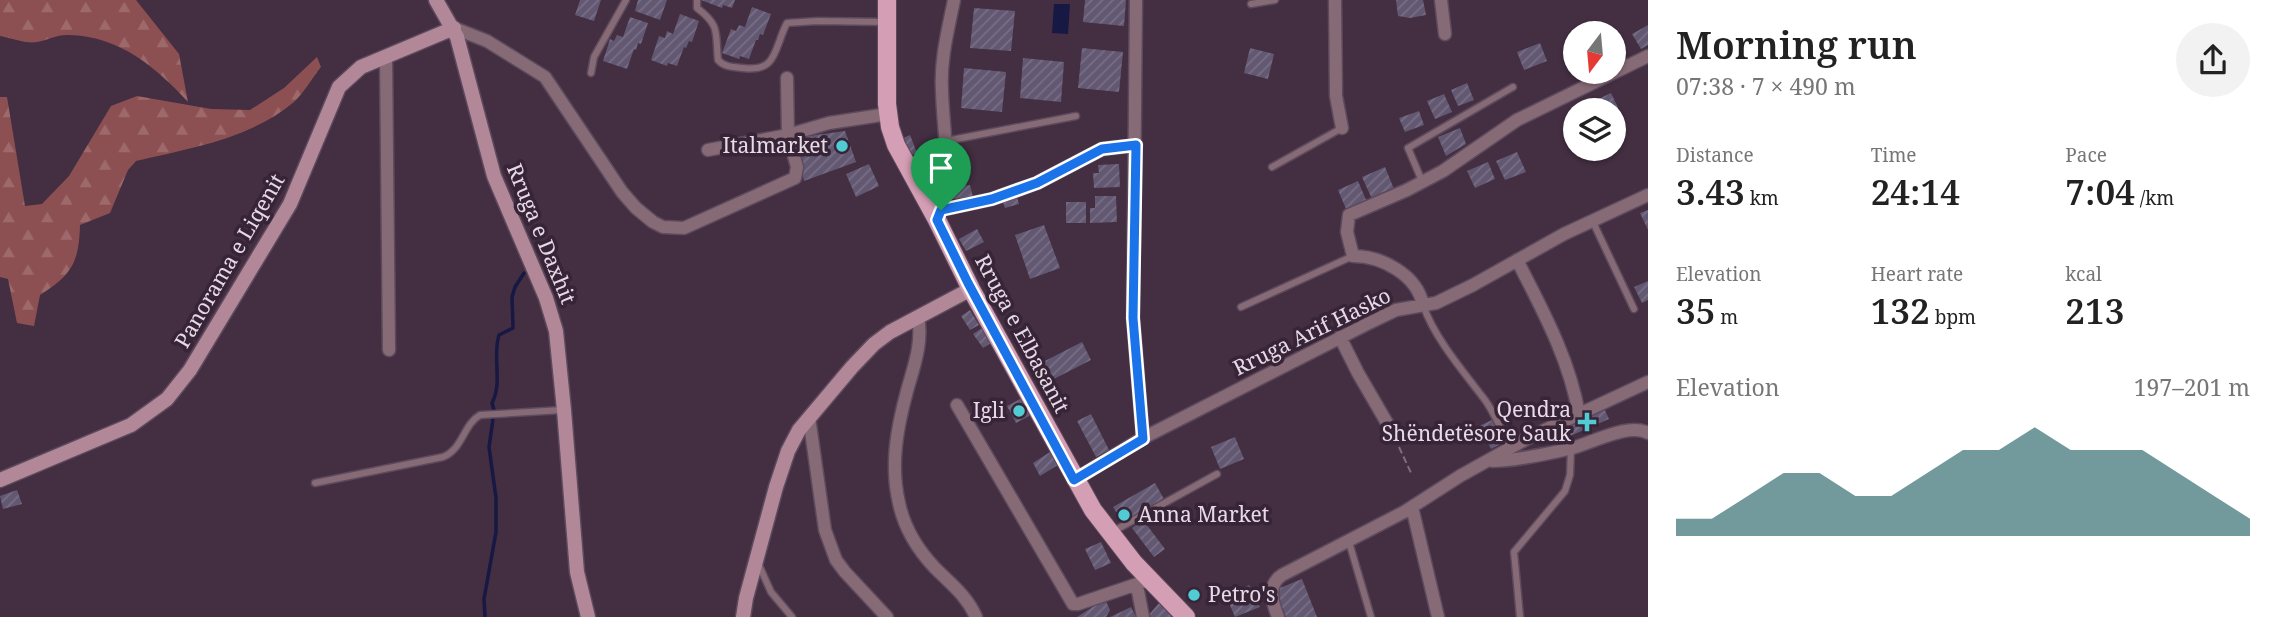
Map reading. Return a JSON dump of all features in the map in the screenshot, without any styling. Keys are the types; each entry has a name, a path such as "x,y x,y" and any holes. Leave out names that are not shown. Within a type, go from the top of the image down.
{"main road":[{"name":"Rruga e Elbasanit","path":"887,0 888,114 896,145 939,215 971,289 1074,480 1143,583 1186,617"}],"street":[{"name":"Rruga e Daxhit","path":"436,0 454,28 498,186 551,315 559,351 577,572 588,617"},
{"path":"939,215 945,197 946,141 942,74 954,0"},
{"path":"1136,0 1133,318 1143,439"},
{"path":"1335,0 1336,96 1342,128"},
{"path":"1441,0 1445,34"},
{"name":"Panorama e Liqenit","path":"0,480 131,425 150,413 179,386 290,204 339,87 361,67 454,28"},
{"path":"454,28 487,41 545,77 622,192 644,216 663,227 684,228 795,178 797,167 788,135 787,78"},
{"path":"386,56 389,349"},
{"path":"1423,304 1420,291 1409,279 1387,264 1353,256 1347,232 1349,215 1443,171 1517,120 1648,56"},
{"path":"708,150 788,135 829,123 888,114"},
{"path":"939,215 1037,183 1102,149 1136,145"},
{"name":"Rruga Arif Hasko","path":"1074,480 1143,439 1340,337 1396,310 1436,303 1592,220 1648,195"},
{"path":"1517,260 1574,386 1579,415"},
{"path":"743,617 756,558 788,451 809,416 874,344 890,332 971,289"},
{"path":"918,317 916,359 895,450 894,471 899,504 919,549 957,587 976,617"},
{"path":"1340,337 1394,435"},
{"path":"1278,617 1272,592 1276,579 1412,507 1510,448 1648,382"},
{"path":"957,405 1073,604 1143,583 1143,617"},
{"path":"809,416 825,530 833,552 845,572 887,617"},
{"path":"1489,460 1499,461 1571,448 1626,431 1639,430 1648,433"},
{"path":"1412,507 1438,617"}],"lane":[{"path":"591,73 594,57 626,0"},
{"path":"697,0 697,8 708,16 717,28 718,60 722,65 757,70 768,66 787,23 886,22"},
{"path":"1251,4 1275,0"},
{"path":"1422,181 1408,148 1513,87"},
{"path":"946,141 1076,116"},
{"path":"1272,167 1342,128"},
{"path":"1592,220 1634,309"},
{"path":"1241,307 1353,256"},
{"path":"1423,304 1427,316 1462,371 1486,402 1510,448"},
{"path":"315,483 443,457 455,451 472,422 480,415 564,410"},
{"path":"1520,617 1514,552 1565,491 1570,475 1571,448"},
{"path":"1109,534 1217,474"},
{"path":"1349,540 1371,617"},
{"path":"756,558 771,592 792,617"}],"path":[{"path":"1394,435 1412,475"}],"green space":[{"path":"0,0 136,0 179,54 188,102 149,66 120,47 104,41 65,35 28,42 0,36"},
{"path":"317,57 321,67 298,98 277,115 239,134 136,161 128,170 110,213 80,225 78,249 72,266 60,281 40,295 34,326 17,323 8,279 0,277 0,97 7,97 25,206 42,204 69,176 111,106 137,96 211,109 250,110 284,88"}],"shaded area":[{"path":"1054,4 1070,4 1068,34 1052,33"}],"building":[{"path":"580,0 601,0 594,21 575,15"},
{"path":"638,0 667,0 660,20 635,11"},
{"path":"701,0 735,0 732,8 723,5 722,8"},
{"path":"1085,0 1126,0 1124,26 1083,22"},
{"path":"1396,0 1423,0 1426,15 1410,18 1398,16"},
{"path":"752,7 771,14 749,59 740,56 739,59 722,53 731,29 736,31 739,25 745,27"},
{"path":"974,8 1015,11 1011,51 970,48"},
{"path":"680,14 699,21 692,42 689,41 686,48 684,47 677,66 668,63 667,66 651,60 659,36 665,38 667,31 673,34"},
{"path":"630,17 648,23 641,44 638,43 636,50 634,49 627,69 603,61 610,39 614,41 617,35 623,37"},
{"path":"1648,25 1648,45 1641,49 1632,34"},
{"path":"1540,43 1547,61 1524,70 1517,52"},
{"path":"1082,48 1123,52 1119,92 1078,88"},
{"path":"1250,48 1274,54 1268,79 1244,73"},
{"path":"1023,58 1064,62 1061,102 1020,98"},
{"path":"964,68 1006,72 1002,112 961,108"},
{"path":"1467,83 1474,100 1458,106 1451,90"},
{"path":"1611,93 1613,98 1600,98"},
{"path":"1444,94 1452,112 1435,119 1427,101"},
{"path":"1419,111 1424,125 1405,132 1399,118"},
{"path":"1460,128 1466,144 1446,156 1438,137"},
{"path":"845,131 856,162 804,181 794,138"},
{"path":"910,135 917,153 908,156 901,139"},
{"path":"1517,152 1526,172 1505,180 1496,161"},
{"path":"1488,162 1495,179 1475,188 1467,171"},
{"path":"869,164 879,186 856,197 846,174"},
{"path":"1119,164 1120,187 1094,188 1093,173 1099,173 1098,165"},
{"path":"1385,167 1394,189 1372,199 1362,177"},
{"path":"1358,181 1366,200 1346,209 1338,190"},
{"path":"970,185 973,197 952,199 951,188"},
{"path":"1016,194 1019,204 1005,208 1002,199"},
{"path":"1095,196 1116,196 1117,222 1090,223 1090,208 1095,208"},
{"path":"1066,202 1086,202 1086,223 1066,223"},
{"path":"1648,210 1648,230 1640,213"},
{"path":"1044,225 1060,268 1030,279 1015,235"},
{"path":"977,229 984,242 966,251 959,239"},
{"path":"1648,281 1648,300 1642,303 1634,287"},
{"path":"970,310 979,325 970,330 961,316"},
{"path":"982,328 991,343 983,348 973,334"},
{"path":"1082,342 1091,360 1046,383 1037,365"},
{"name":"Igli","path":"1022,398 1031,415 1016,423 1007,406"},
{"name":"Qendra Shëndetësore Sauk","path":"1604,408 1609,419 1570,436 1565,424"},
{"path":"1091,414 1109,450 1096,457 1077,421"},
{"path":"1492,420 1504,442 1491,449 1479,426"},
{"path":"1235,437 1244,459 1220,469 1211,447"},
{"path":"1050,452 1058,465 1040,476 1033,463"},
{"path":"1155,483 1164,499 1123,523 1113,507"},
{"path":"17,490 22,504 3,509 0,496"},
{"path":"1143,520 1165,549 1154,557 1132,528"},
{"path":"1101,542 1111,563 1095,570 1085,549"},
{"path":"1302,579 1317,617 1286,617 1275,590"},
{"path":"1249,585 1260,607 1235,617 1226,596"},
{"path":"1105,599 1110,610 1106,617 1077,617"},
{"path":"1159,603 1172,617 1147,617"},
{"path":"1131,607 1136,617 1110,617"}],"waterway":[{"path":"494,410 492,403 497,387 497,343 499,335 513,328 512,297 524,273"},
{"path":"485,617 484,599 496,532 496,498 489,447 493,419"}],"place":[{"name":"Italmarket","path":"842,146"},
{"name":"Igli","path":"1019,411"},
{"name":"Qendra Shëndetësore Sauk","path":"1587,422"},
{"name":"Anna Market","path":"1124,515"},
{"name":"Petro's","path":"1194,595"}],"route":[{"path":"1136,145 1133,318 1143,439 1074,480 968,283 937,220 941,210 992,199 1037,183 1095,151 1136,145"}]}
